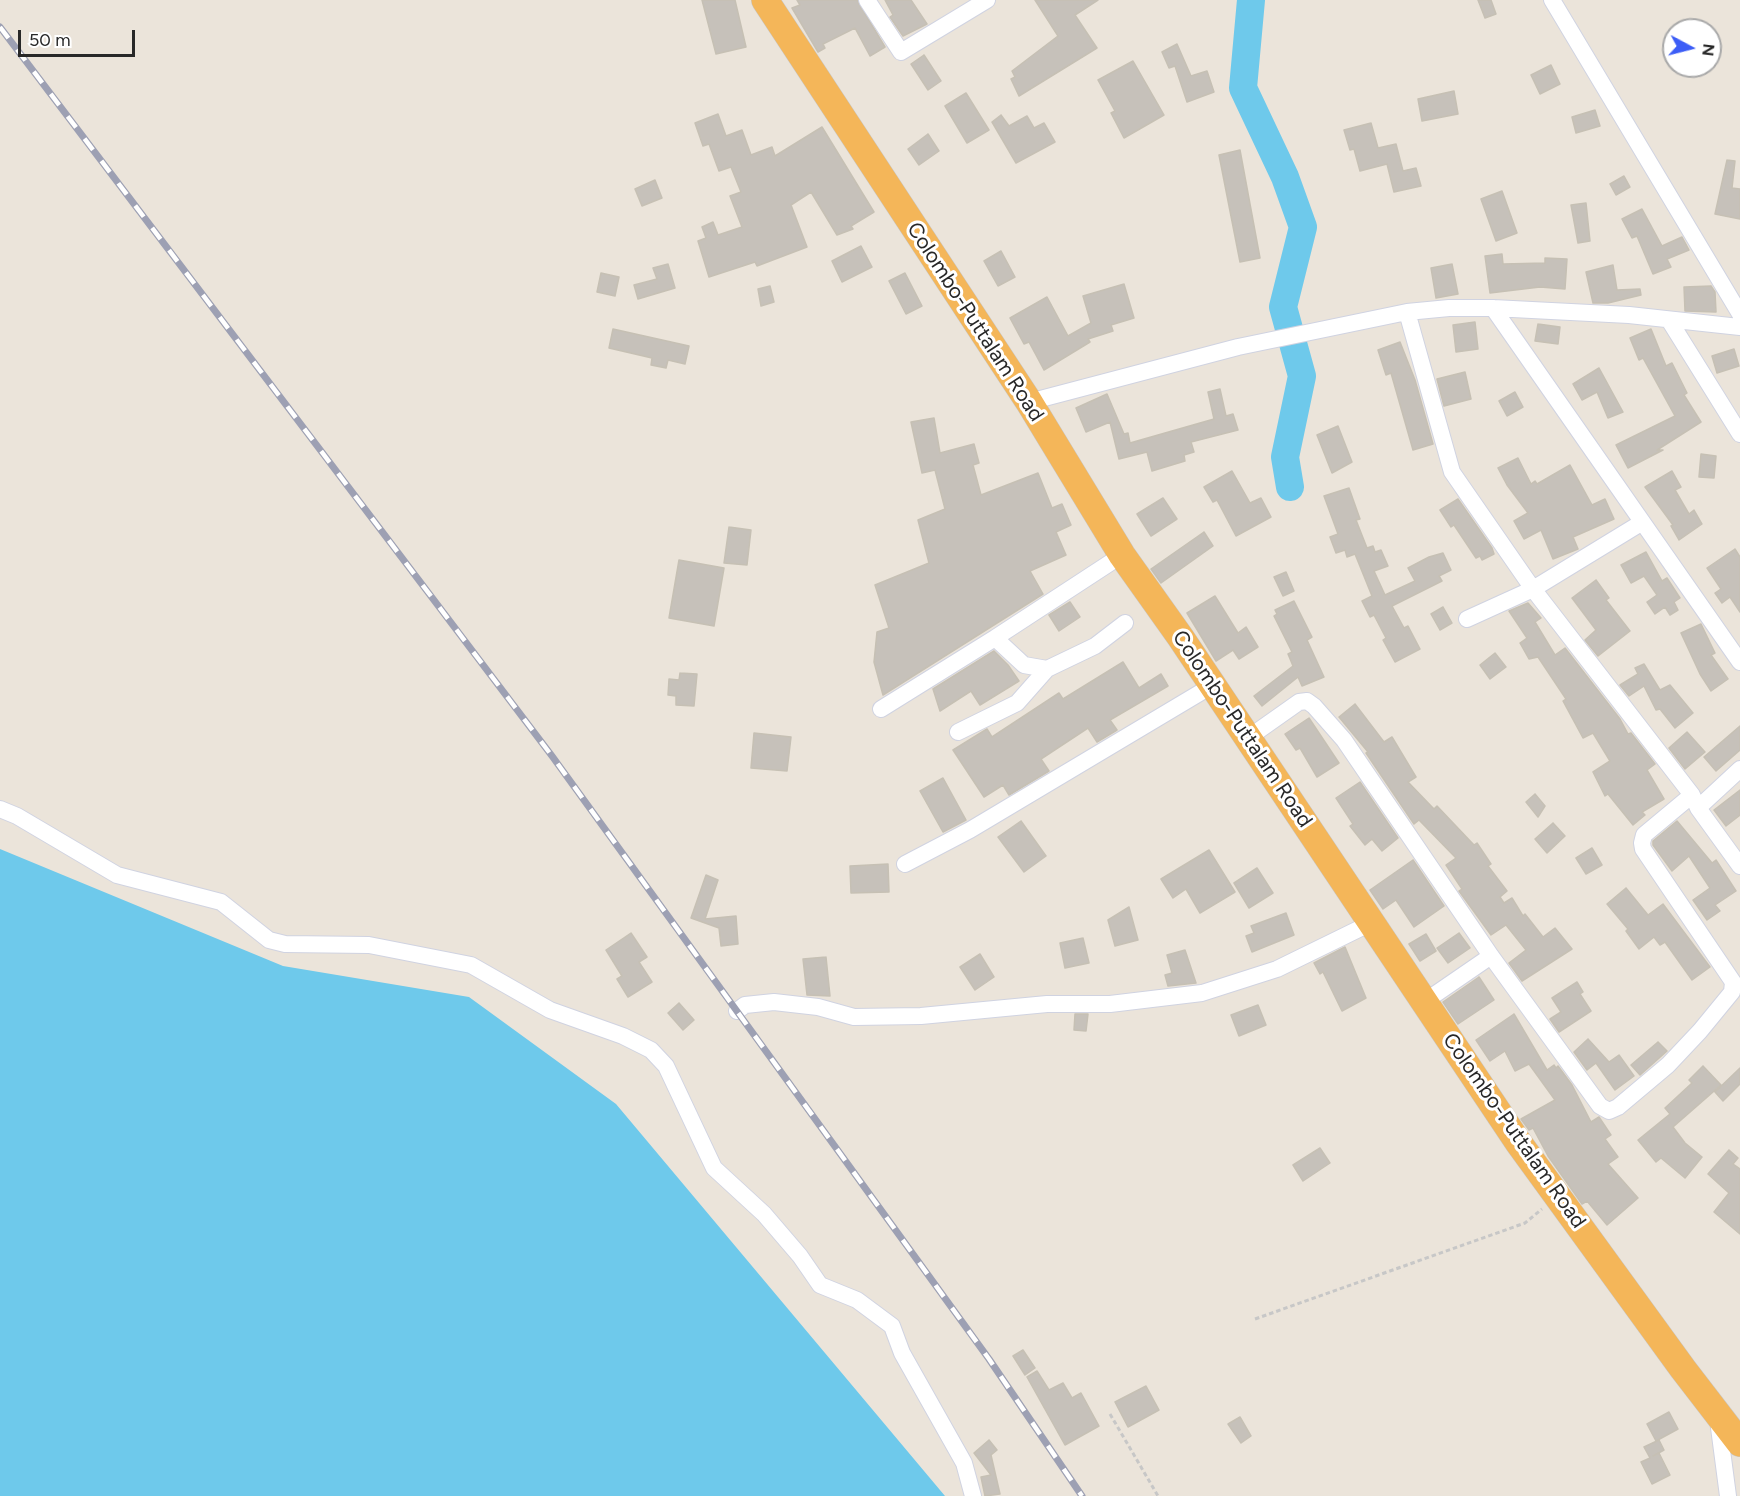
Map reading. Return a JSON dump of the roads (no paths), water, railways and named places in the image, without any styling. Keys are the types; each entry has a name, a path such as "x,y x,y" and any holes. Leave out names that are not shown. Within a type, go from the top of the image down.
{"highway":[{"name":"Colombo-Puttalam Road","path":"765,0 1029,402 1122,555 1248,738 1424,1002 1558,1196 1740,1443"}],"street":[{"path":"867,0 901,52 987,0"},
{"path":"1552,0 1740,314"},
{"path":"1029,402 1238,347 1407,312 1449,308 1493,308 1629,315 1740,327"},
{"path":"1493,308 1740,662"},
{"path":"1407,312 1452,472 1533,589 1695,801 1740,866"},
{"path":"1669,320 1740,434"},
{"path":"1467,619 1533,589 1641,523"},
{"path":"880,709 970,651 995,638 1122,555"},
{"path":"958,732 1017,703 1047,669 1095,646 1125,623"},
{"path":"995,638 1024,665 1047,669"},
{"path":"905,864 970,831 1212,685"},
{"path":"1248,738 1299,702 1306,701 1314,706 1351,749 1491,956 1600,1106 1609,1111 1618,1107 1668,1065 1736,992 1733,982 1642,843 1644,834 1740,769"},
{"path":"0,809 17,816 117,875 220,902 268,940 285,944 369,945 471,965 550,1010 623,1036 651,1050 666,1066 714,1168 764,1214 800,1256 820,1285 857,1300 892,1326 902,1353 964,1462 973,1496"},
{"path":"737,1011 745,1005 774,1002 818,1007 854,1017 921,1016 1047,1004 1110,1004 1202,993 1276,969 1371,923"},
{"path":"1424,1002 1491,956"},
{"path":"1717,1413 1728,1496"}],"water":[{"path":"0,849 283,966 469,997 616,1104 945,1496 0,1496"}],"waterway":[{"path":"1251,0 1243,88 1285,177 1303,227 1283,307 1302,376 1285,457 1290,487"}],"railway":[{"path":"0,27 552,756 989,1359 1082,1496"}]}
